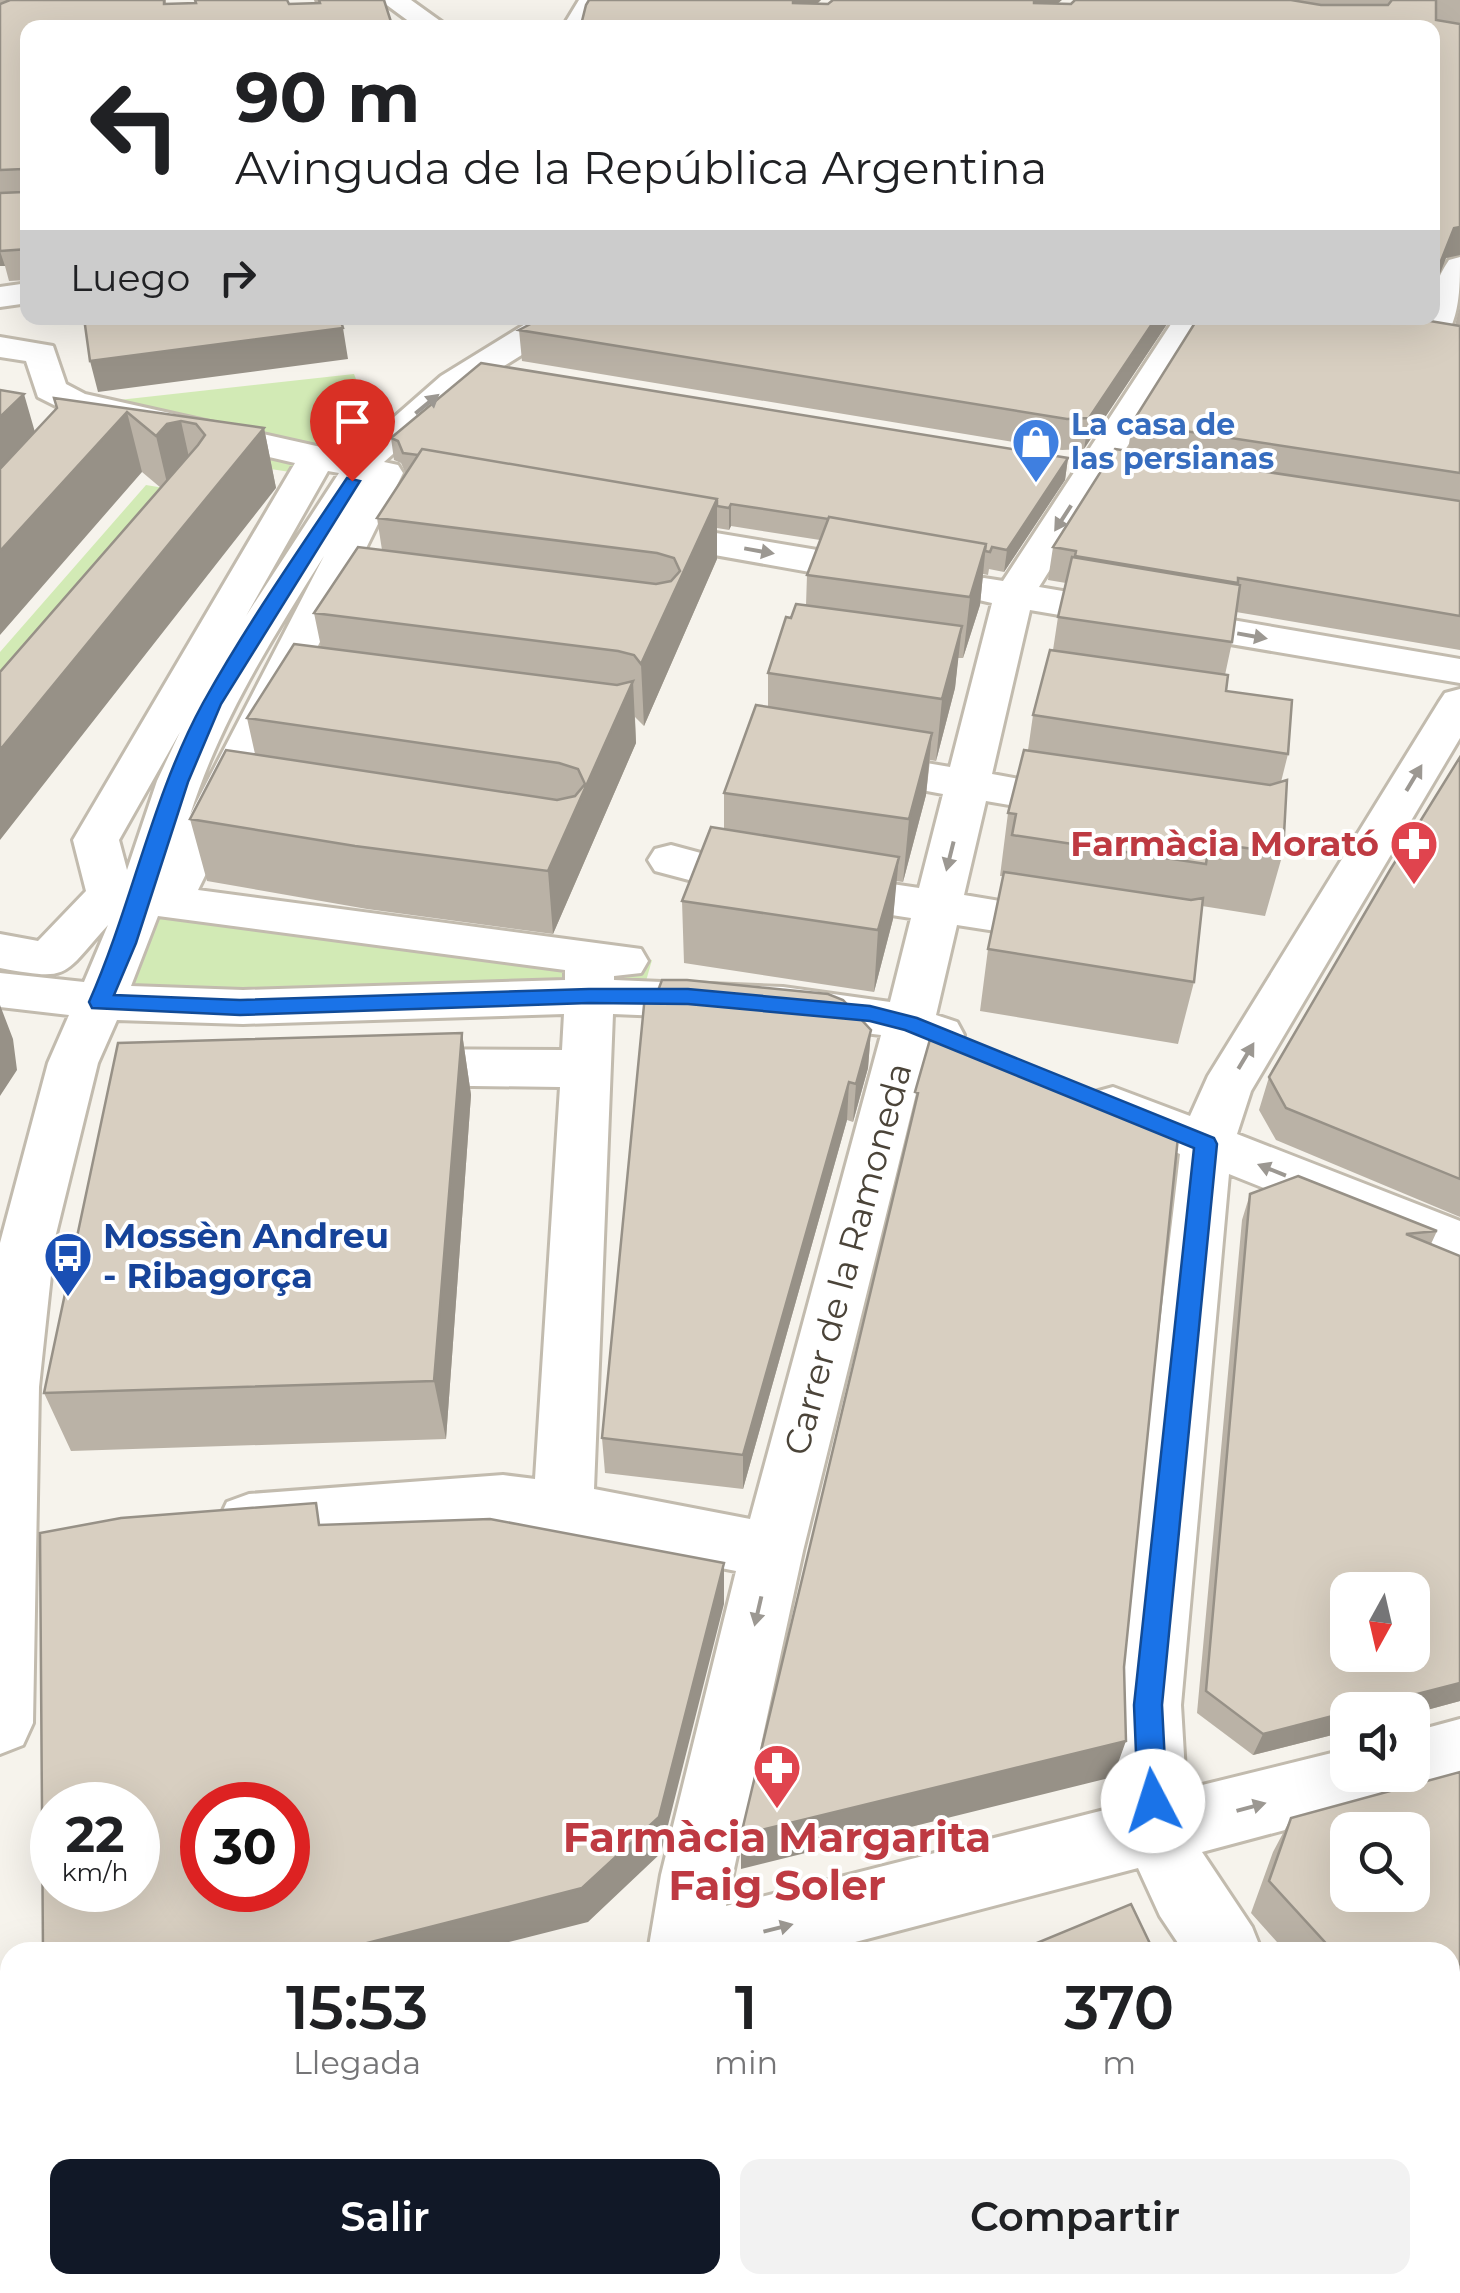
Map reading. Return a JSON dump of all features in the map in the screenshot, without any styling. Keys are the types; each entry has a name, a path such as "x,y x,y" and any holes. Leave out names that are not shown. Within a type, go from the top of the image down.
{"street":[{"path":"393,0 424,20"},
{"path":"1389,333 1444,343 1460,267"},
{"path":"0,1723 6,1539 4,1435 16,1310 28,1238 100,1064 100,1002 172,802 226,678 285,585 364,478 382,442 474,368 546,325"},
{"name":"Carrer de la Ramoneda","path":"685,1942 696,1875 772,1551 996,684 1014,595 1187,325"},
{"path":"0,347 41,353 50,390 74,402 317,458 364,478 418,493"},
{"path":"474,368 533,378"},
{"path":"317,458 96,840 140,898 603,972 688,997 853,1012 910,1023 984,1053"},
{"path":"0,952 48,960 140,898 244,795 344,589 364,478"},
{"path":"612,526 1460,671"},
{"path":"285,585 344,589"},
{"path":"226,678 299,688"},
{"path":"1219,1942 1194,1910 1157,1832 1149,1771 1148,1705 1206,1144 1226,1089 1460,702"},
{"path":"820,760 930,776 968,788 1120,810"},
{"path":"172,802 244,795"},
{"path":"671,860 723,874 1104,932"},
{"path":"0,990 100,1002 240,1008 603,972"},
{"path":"564,1509 587,1069 603,972"},
{"path":"0,1016 41,1023 43,1063 100,1064"},
{"path":"355,1066 587,1069"},
{"path":"1076,1091 1460,1244"},
{"path":"185,1526 503,1502 564,1509 772,1551"},
{"path":"6,1539 66,1535"},
{"path":"1430,1760 1460,1752"},
{"path":"722,1942 1330,1786"}],"green space":[{"path":"354,374 370,415 326,454 310,475 74,439 85,398 119,400"},
{"path":"146,485 170,489 0,691 0,652"},
{"path":"223,798 193,892 652,960 644,988 116,994 179,807"}],"building":[{"path":"10,0 164,0 164,4 287,0 289,4 384,0 390,20 20,20 20,169 0,170 0,4"},
{"path":"589,0 793,0 828,4 833,0 1034,0 1071,4 1075,0 1291,0 1321,5 1388,5 1392,0 1436,0 1436,20 582,20"},
{"path":"1440,21 1460,24 1460,227 1454,228 1440,263"},
{"path":"20,192 20,250 0,251 0,193"},
{"path":"1440,323 1460,326 1460,473 1132,423 1194,325"},
{"path":"85,325 343,328 90,361"},
{"path":"529,325 1151,325 1089,418 1067,419 519,330"},
{"path":"481,363 1068,458 1007,550 992,547 990,552 985,551 986,544 829,517 731,504 729,508 717,506 717,499 422,449 418,455 403,453 398,441 391,438"},
{"path":"0,390 24,394 0,417"},
{"path":"54,398 264,428 0,750 0,672 205,435 196,424 181,421 167,424 156,436 127,412 0,551 0,469 57,408"},
{"path":"422,449 717,499 641,664 634,655 618,651 314,613 358,547 656,584 671,581 680,571 674,558 657,553 377,518"},
{"path":"1115,449 1460,501 1460,616 1238,578 1238,583 1075,556 1076,551 1053,547"},
{"path":"829,517 986,544 970,597 807,575"},
{"path":"1072,557 1240,585 1232,642 1058,617"},
{"path":"796,604 962,626 942,699 768,673 786,617 791,618"},
{"path":"294,644 617,685 633,681 548,871 355,846 190,819 226,750 557,800 575,796 585,784 578,769 559,763 247,718"},
{"path":"1050,650 1228,675 1226,691 1292,700 1288,754 1033,715"},
{"path":"756,705 932,733 909,819 724,793"},
{"path":"1024,750 1270,785 1287,780 1283,853 1209,843 1206,864 1012,835 1016,814 1008,813"},
{"path":"1460,757 1460,1179 1286,1108 1269,1077"},
{"path":"711,827 899,857 878,930 682,901"},
{"path":"1004,872 1191,900 1203,898 1194,982 988,949"},
{"path":"662,980 828,994 843,1000 871,1030 856,1084 849,1082 743,1455 602,1438 645,995 656,996"},
{"path":"933,1029 1179,1127 1124,1667 1126,1741 741,1835 918,1093 915,1092"},
{"path":"462,1033 434,1381 44,1393 118,1043"},
{"path":"1298,1176 1437,1231 1406,1234 1460,1256 1460,1683 1425,1692 1330,1692 1330,1717 1263,1734 1206,1691 1250,1194"},
{"path":"316,1503 319,1525 490,1519 724,1563 659,1817 582,1888 371,1942 43,1942 43,1912 160,1912 160,1782 42,1782 40,1533 121,1518"},
{"path":"1460,1772 1460,1942 1325,1942 1269,1881 1291,1818 1387,1792 1430,1792 1430,1780"},
{"path":"1131,1904 1149,1942 1039,1942"}],"place":[{"name":"La casa de las persianas","path":"1036,484"},
{"name":"Farmàcia Morató","path":"1414,886"},
{"name":"Mossèn Andreu - Ribagorça","path":"68,1298"},
{"name":"Farmàcia Margarita Faig Soler","path":"777,1810"}],"route":[{"path":"352,481 212,704 178,782 126,943 100,1002 240,1008 589,996 688,997 870,1014 910,1023 1206,1144 1148,1705 1153,1801"}]}
